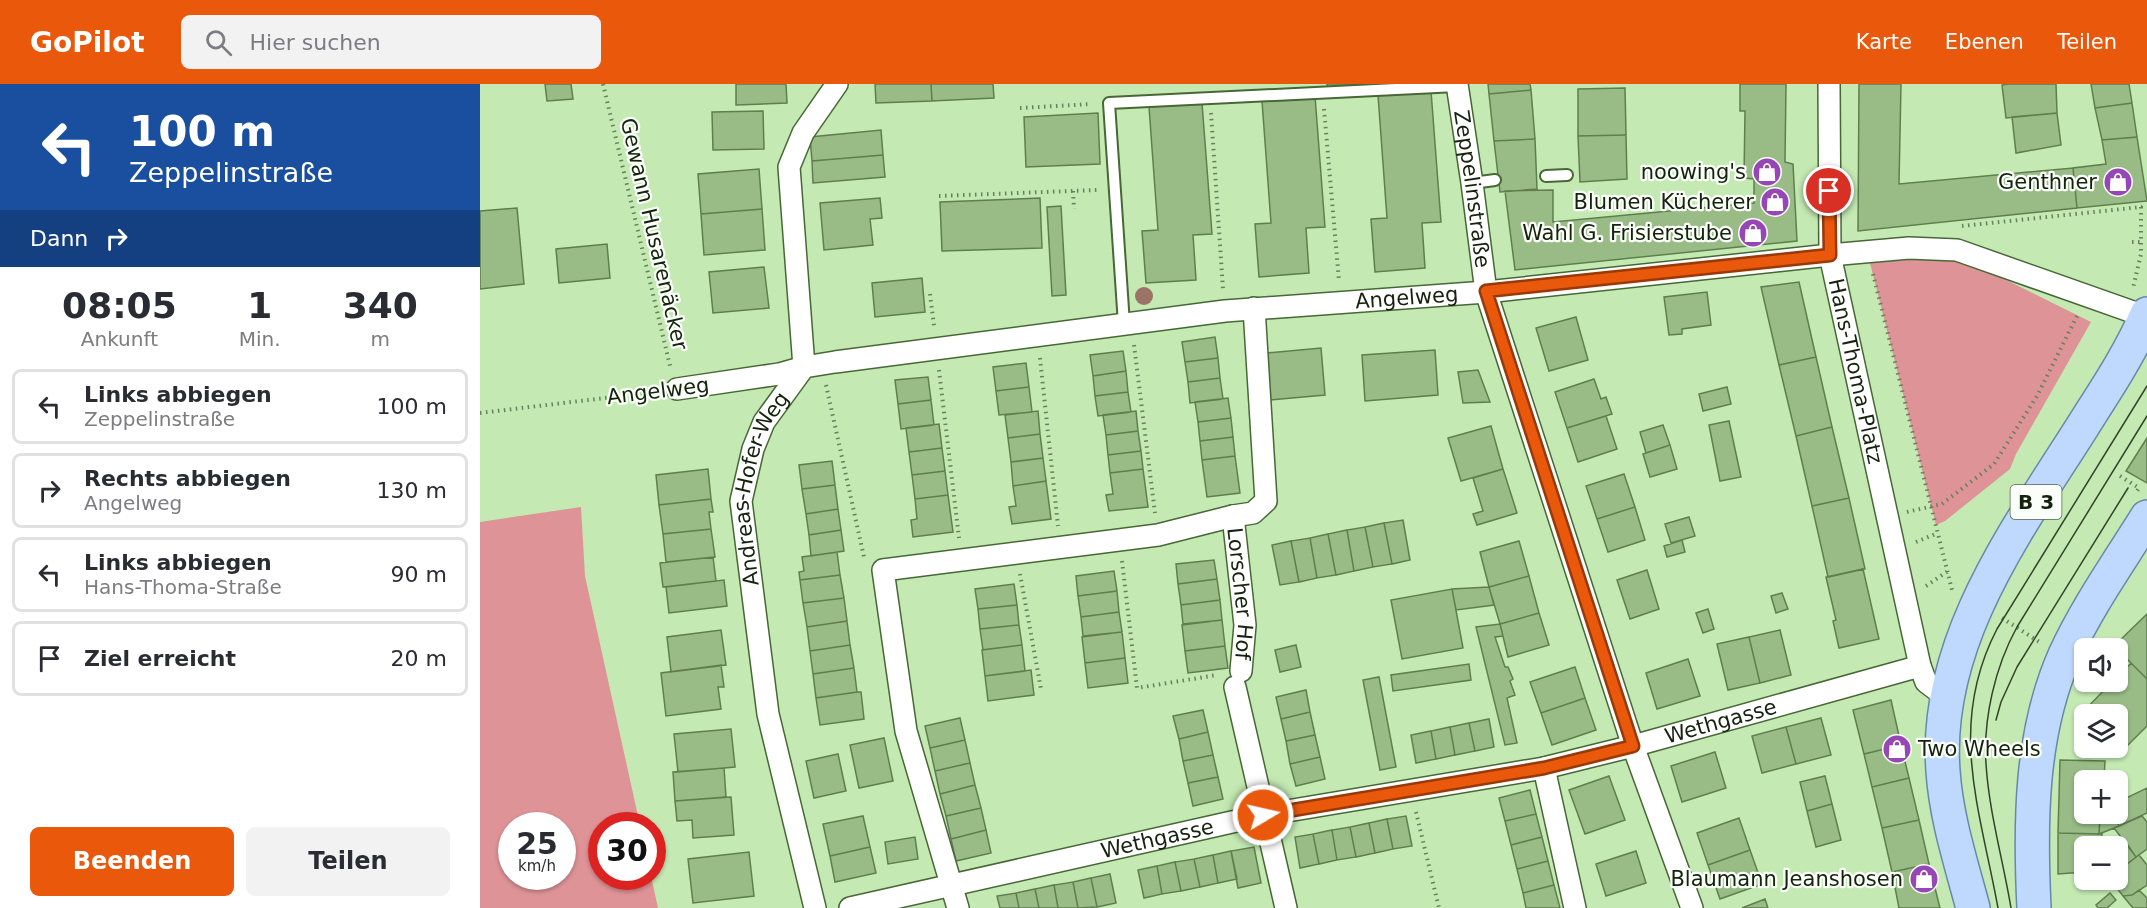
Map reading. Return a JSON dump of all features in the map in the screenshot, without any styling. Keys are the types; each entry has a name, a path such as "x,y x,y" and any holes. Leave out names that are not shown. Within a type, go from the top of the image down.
{"main road":[{"name":"B 3","path":"1973,908 1952,825 1943,770 1943,726 1946,697 1963,601 1991,574 2116,374 2143,309"},
{"path":"2034,908 2032,852 2038,745 2051,693 2066,653 2147,517"}],"street":[{"name":"Andreas-Hofer-Weg","path":"815,908 768,714 741,501 753,449 764,422 804,367 789,166 803,133 837,84"},
{"path":"1829,84 1830,255"},
{"name":"Zeppelinstraße","path":"1457,85 1486,291 1633,746 1692,908"},
{"name":"Hans-Thoma-Platz","path":"1920,666 1830,255 1909,248 1957,250 2087,296 2143,309"},
{"name":"Angelweg","path":"677,389 779,374 835,362 1225,311 1486,291 1830,255"},
{"path":"958,908 906,731 883,570 1120,541 1158,535 1253,513 1266,501 1254,309"},
{"name":"Lorscher Hof","path":"1233,516 1245,625 1238,679 1263,815 1286,908"},
{"path":"1920,666 1926,682 1946,697"},
{"name":"Wethgasse","path":"850,908 1263,815 1544,768 1633,746 1920,666"},
{"path":"1544,768 1575,908"}],"lane":[{"path":"1128,324 1108,103 1457,85"},
{"path":"1546,176 1567,175"},
{"path":"1472,183 1495,180"}],"path":[{"name":"Gewann Husarenäcker","path":"603,84 677,389"},
{"name":"Angelweg","path":"1323,93 1341,302"},
{"path":"1210,98 1225,311"},
{"path":"1020,108 1108,103"},
{"path":"1059,106 1060,114"},
{"path":"939,196 1114,189"},
{"path":"1073,191 1074,209"},
{"path":"2141,207 2143,309"},
{"path":"1950,228 2147,207"},
{"path":"2132,242 2142,242"},
{"path":"1868,252 1931,506 1963,601 1990,620 1994,613 2046,646 2066,653"},
{"path":"930,294 962,560"},
{"path":"1887,515 1942,504 1994,464 2037,396 2087,296"},
{"path":"1128,324 1158,535"},
{"path":"1037,336 1060,547"},
{"path":"835,362 826,385 865,560 883,570"},
{"name":"Angelweg","path":"480,413 677,389"},
{"path":"1120,541 1137,688 1238,679"},
{"path":"1017,552 1041,689"},
{"path":"1411,790 1438,908"}],"shaded area":[{"path":"1954,254 2091,322 2016,454 2010,469 1945,521 1936,525 1869,259"},
{"path":"581,507 585,576 637,812 588,812 588,890 654,890 658,908 480,908 480,522"}],"building":[{"path":"545,84 571,84 573,99 547,101"},
{"path":"736,84 786,84 787,103 736,105"},
{"path":"875,84 931,84 932,101 876,103"},
{"path":"931,84 993,84 994,98 932,101"},
{"path":"1327,84 1423,84 1328,90"},
{"path":"1488,84 1530,84 1531,90 1489,94"},
{"path":"1740,84 1786,84 1785,162 1793,164 1797,241 1515,270 1505,191 1553,190 1553,222 1754,203 1754,179 1744,178 1745,111 1740,111"},
{"path":"1859,84 1901,84 1899,184 2073,168 2077,208 1858,231"},
{"path":"2056,84 2057,113 2006,118 2002,85"},
{"path":"2091,84 2129,84 2132,103 2095,108"},
{"path":"1625,88 1626,135 1578,136 1578,89"},
{"path":"1531,90 1535,139 1494,141 1489,94"},
{"path":"1431,91 1441,222 1422,223 1425,268 1375,272 1371,219 1387,218 1378,95"},
{"path":"1315,96 1325,227 1306,228 1309,273 1259,277 1255,224 1271,223 1262,101"},
{"path":"1202,103 1212,234 1193,235 1196,280 1146,283 1142,231 1158,230 1149,107"},
{"path":"2132,103 2137,137 2102,140 2095,108"},
{"path":"763,111 764,149 713,150 712,112"},
{"path":"1098,113 1100,164 1026,167 1024,117"},
{"path":"2057,113 2061,145 2016,153 2012,117"},
{"path":"881,130 883,155 812,161 810,137"},
{"path":"1626,135 1627,179 1580,182 1578,136"},
{"path":"2137,137 2147,201 2077,208 2073,168 2106,164 2102,140"},
{"path":"1535,139 1537,189 1500,192 1494,141"},
{"path":"883,155 885,177 813,183 812,161"},
{"path":"759,169 762,209 701,214 698,174"},
{"path":"880,198 882,218 870,219 873,245 824,250 820,203"},
{"path":"1040,198 1042,248 942,251 940,202"},
{"path":"1061,206 1066,295 1052,296 1047,207"},
{"path":"517,208 524,284 480,289 480,211"},
{"path":"762,209 765,250 704,255 701,214"},
{"path":"607,244 610,278 559,283 556,249"},
{"path":"764,267 769,308 713,313 709,272"},
{"path":"922,278 925,312 875,317 872,283"},
{"path":"1799,282 1816,357 1779,365 1761,287"},
{"path":"1707,292 1711,325 1682,329 1682,334 1669,335 1664,297"},
{"path":"1576,317 1588,360 1549,371 1536,328"},
{"path":"1215,337 1218,358 1185,362 1182,342"},
{"path":"1321,348 1325,395 1270,400 1266,353"},
{"path":"1435,350 1438,395 1365,401 1362,355"},
{"path":"1123,351 1126,371 1093,376 1090,355"},
{"path":"1816,357 1832,427 1796,436 1779,365"},
{"path":"1218,358 1220,378 1188,382 1185,362"},
{"path":"1026,363 1029,387 996,391 993,367"},
{"path":"1478,370 1490,402 1463,403 1458,372"},
{"path":"1126,371 1128,392 1095,396 1093,376"},
{"path":"928,377 931,400 898,404 895,380"},
{"path":"1220,378 1223,399 1190,403 1188,382"},
{"path":"1594,379 1601,399 1606,397 1612,414 1567,428 1555,392"},
{"path":"1029,387 1032,412 999,415 996,391"},
{"path":"1727,387 1731,404 1703,411 1699,394"},
{"path":"1128,392 1131,412 1098,416 1095,396"},
{"path":"1228,398 1231,418 1198,422 1195,402"},
{"path":"931,400 934,425 901,429 898,404"},
{"path":"1038,411 1040,434 1008,438 1005,415"},
{"path":"1136,411 1138,431 1106,435 1103,415"},
{"path":"1606,416 1617,449 1578,462 1567,428"},
{"path":"1231,418 1233,437 1200,441 1198,422"},
{"path":"1729,421 1741,477 1720,481 1709,425"},
{"path":"939,424 942,448 909,452 906,428"},
{"path":"1663,425 1670,445 1646,453 1640,432"},
{"path":"1491,426 1503,469 1461,481 1448,438"},
{"path":"1832,427 1849,498 1812,506 1796,436"},
{"path":"1138,431 1141,451 1108,455 1106,435"},
{"path":"1040,434 1043,458 1011,462 1008,438"},
{"path":"1233,437 1235,456 1202,460 1200,441"},
{"path":"2147,438 2147,483 2126,471"},
{"path":"1670,445 1677,469 1650,477 1643,454"},
{"path":"942,448 945,471 912,475 909,452"},
{"path":"1141,451 1143,469 1110,473 1108,455"},
{"path":"1235,456 1240,493 1207,497 1202,460"},
{"path":"1043,458 1046,481 1013,486 1011,462"},
{"path":"832,461 835,485 802,489 799,465"},
{"path":"708,469 711,499 659,505 656,475"},
{"path":"1143,469 1148,507 1109,511 1106,495 1113,494 1110,473"},
{"path":"1503,469 1517,513 1477,525 1473,514 1483,511 1473,478"},
{"path":"945,471 948,495 915,499 912,475"},
{"path":"1624,474 1635,507 1597,519 1586,486"},
{"path":"1046,481 1051,519 1012,524 1009,507 1016,506 1013,486"},
{"path":"835,485 838,509 806,514 802,489"},
{"path":"948,495 953,532 913,537 911,520 917,519 915,499"},
{"path":"1849,498 1865,569 1828,577 1812,506"},
{"path":"711,499 713,512 709,512 711,529 663,534 659,505"},
{"path":"1635,507 1645,540 1608,552 1597,519"},
{"path":"838,509 841,530 809,535 806,514"},
{"path":"1689,517 1695,536 1671,543 1665,524"},
{"path":"1403,520 1410,560 1392,564 1384,523"},
{"path":"1384,523 1392,564 1373,567 1365,527"},
{"path":"1365,527 1373,567 1354,571 1347,530"},
{"path":"711,529 715,557 666,562 663,534"},
{"path":"841,530 844,551 811,556 809,535"},
{"path":"1347,530 1354,571 1336,575 1328,534"},
{"path":"1328,534 1336,575 1317,578 1310,538"},
{"path":"1310,538 1317,578 1299,582 1291,541"},
{"path":"1682,540 1685,552 1667,557 1664,546"},
{"path":"1291,541 1299,582 1280,585 1272,545"},
{"path":"1519,541 1529,576 1489,587 1480,552"},
{"path":"837,552 840,575 800,580 799,572 804,571 802,557"},
{"path":"713,557 716,581 663,587 660,563"},
{"path":"1214,560 1217,579 1178,584 1176,564"},
{"path":"1863,569 1879,639 1839,648 1833,621 1836,620 1826,577"},
{"path":"1647,570 1659,609 1630,619 1617,580"},
{"path":"1114,571 1117,591 1078,596 1076,576"},
{"path":"840,575 844,598 803,603 800,580"},
{"path":"1529,576 1539,613 1500,624 1489,587"},
{"path":"1217,579 1220,600 1181,605 1178,584"},
{"path":"724,580 727,606 669,613 666,587"},
{"path":"1014,584 1017,605 978,609 975,589"},
{"path":"1489,587 1494,605 1456,610 1452,589"},
{"path":"1452,589 1463,648 1402,659 1391,600"},
{"path":"1117,591 1119,612 1081,617 1078,596"},
{"path":"1782,593 1788,609 1776,613 1771,596"},
{"path":"844,598 847,621 807,627 803,603"},
{"path":"1220,600 1222,620 1183,624 1181,605"},
{"path":"1017,605 1019,625 980,629 978,609"},
{"path":"1708,609 1714,629 1703,633 1696,613"},
{"path":"1119,612 1122,632 1083,636 1081,617"},
{"path":"1539,613 1549,645 1508,657 1500,624"},
{"path":"2147,614 2147,679 2128,660 2128,638 2122,638"},
{"path":"1222,620 1225,646 1185,651 1182,625"},
{"path":"847,621 850,645 810,651 807,627"},
{"path":"1500,624 1503,636 1495,637 1505,667 1508,667 1513,679 1510,681 1515,695 1507,698 1517,743 1505,745 1476,627"},
{"path":"1019,625 1022,645 983,650 980,629"},
{"path":"721,630 726,665 671,672 667,637"},
{"path":"1780,630 1791,675 1760,683 1749,637"},
{"path":"1122,632 1125,658 1085,663 1082,637"},
{"path":"1749,637 1760,683 1728,690 1717,644"},
{"path":"850,645 854,668 813,674 810,651"},
{"path":"1022,645 1025,671 985,676 982,650"},
{"path":"1296,645 1301,667 1280,672 1275,650"},
{"path":"1225,646 1228,668 1188,673 1185,651"},
{"path":"1125,658 1128,683 1088,688 1085,663"},
{"path":"1688,659 1700,696 1657,709 1646,673"},
{"path":"2131,663 2147,679 2147,726 2128,745 2128,704 2091,704 2102,692 2128,692 2128,666"},
{"path":"1469,664 1471,680 1393,691 1391,675"},
{"path":"721,665 724,687 718,687 721,709 666,716 661,673"},
{"path":"1575,667 1585,698 1541,713 1530,682"},
{"path":"854,668 857,692 816,698 813,674"},
{"path":"1031,670 1034,695 988,701 985,676"},
{"path":"1379,677 1396,767 1380,770 1363,680"},
{"path":"1306,690 1310,712 1281,719 1276,697"},
{"path":"861,692 864,719 820,725 816,698"},
{"path":"1585,698 1596,730 1552,745 1541,713"},
{"path":"1891,700 1901,745 1864,754 1853,710"},
{"path":"1203,710 1208,732 1179,739 1173,716"},
{"path":"1310,712 1315,735 1286,741 1281,719"},
{"path":"960,718 965,740 930,748 925,726"},
{"path":"1821,718 1831,755 1796,764 1786,727"},
{"path":"1489,719 1494,747 1475,751 1469,723"},
{"path":"1469,723 1475,751 1455,755 1450,727"},
{"path":"1450,727 1455,755 1436,759 1431,731"},
{"path":"1786,727 1796,764 1762,773 1752,736"},
{"path":"731,729 735,767 678,772 674,734"},
{"path":"1431,731 1436,759 1416,763 1411,735"},
{"path":"1208,732 1213,755 1183,761 1179,739"},
{"path":"1315,735 1320,757 1290,764 1286,741"},
{"path":"884,738 893,781 859,788 850,745"},
{"path":"965,740 970,763 935,771 930,748"},
{"path":"1901,745 1909,778 1872,787 1864,754"},
{"path":"1715,752 1726,788 1682,802 1671,766"},
{"path":"838,754 846,791 814,798 806,761"},
{"path":"1213,755 1218,777 1188,783 1183,761"},
{"path":"1320,757 1325,779 1296,786 1290,764"},
{"path":"2060,760 2105,761 2105,770 2074,770 2074,824 2099,824 2099,834 2058,833"},
{"path":"970,763 975,785 940,794 935,771"},
{"path":"724,768 726,797 675,801 673,772"},
{"path":"1609,776 1625,820 1585,834 1569,790"},
{"path":"1825,776 1832,804 1807,811 1800,782"},
{"path":"1218,777 1223,799 1193,806 1188,783"},
{"path":"1909,778 1919,820 1882,828 1872,787"},
{"path":"975,785 981,808 946,816 940,794"},
{"path":"2147,788 2147,813 2128,822 2128,797"},
{"path":"1530,790 1536,814 1505,821 1499,798"},
{"path":"731,797 734,835 693,838 692,820 677,821 675,801"},
{"path":"1832,804 1841,840 1816,847 1807,811"},
{"path":"981,808 986,830 951,839 946,816"},
{"path":"1536,814 1542,837 1511,845 1505,821"},
{"path":"863,816 870,847 830,856 823,824"},
{"path":"1406,816 1412,846 1393,849 1387,819"},
{"path":"2142,816 2147,822 2147,849 2136,857 2128,846 2128,836 2120,836 2114,828 2128,824"},
{"path":"1739,818 1750,850 1708,865 1697,833"},
{"path":"1387,819 1393,849 1375,853 1369,823"},
{"path":"1919,820 1929,864 1892,872 1882,828"},
{"path":"1369,823 1375,853 1356,857 1350,827"},
{"path":"2100,824 2118,824 2119,826 2099,834"},
{"path":"1350,827 1356,857 1337,860 1332,830"},
{"path":"986,830 991,853 956,861 951,839"},
{"path":"1332,830 1337,860 1319,864 1313,834"},
{"path":"2058,833 2102,834 2102,836 2074,836 2074,873 2058,874"},
{"path":"1313,834 1319,864 1300,868 1295,837"},
{"path":"915,837 918,859 888,864 885,842"},
{"path":"1542,837 1548,861 1517,869 1511,845"},
{"path":"2128,845 2136,857 2128,863"},
{"path":"870,847 876,873 835,882 830,856"},
{"path":"1254,847 1261,883 1238,888 1231,851"},
{"path":"1750,850 1762,884 1720,899 1708,865"},
{"path":"1231,851 1237,879 1218,883 1213,855"},
{"path":"1636,851 1646,883 1606,896 1596,864"},
{"path":"749,852 754,896 693,903 688,859"},
{"path":"1213,855 1218,883 1200,887 1194,859"},
{"path":"2139,855 2147,865 2147,885 2132,895 2123,896 2118,890 2128,890 2128,863"},
{"path":"1194,859 1200,887 1181,891 1175,862"},
{"path":"1548,861 1554,885 1523,893 1517,869"},
{"path":"1175,862 1181,891 1162,894 1157,866"},
{"path":"1929,864 1940,908 1899,908 1892,872"},
{"path":"1157,866 1162,894 1144,898 1138,870"},
{"path":"1110,874 1116,903 1097,907 1091,878"},
{"path":"1091,878 1097,907 1078,908 1073,882"},
{"path":"1073,882 1078,908 1058,908 1054,885"},
{"path":"1054,885 1058,908 1039,908 1035,889"},
{"path":"1554,885 1560,908 1526,908 1523,893"},
{"path":"1035,889 1039,908 1019,908 1016,893"},
{"path":"2139,890 2147,898 2147,908 2133,908 2123,896 2132,895"},
{"path":"1016,893 1019,908 1000,908 997,896"},
{"path":"2110,893 2116,900 2107,908 2098,908 2096,905"},
{"path":"1765,899 1768,908 1742,908"}],"tram line":[{"path":"1998,908 1972,767 1971,733 1974,699 1982,664 1997,629 2147,386"},
{"path":"2011,908 1993,818 1986,764 1986,729 1992,694 2002,659 2017,627 2147,416"},
{"path":"1996,720 2001,702 2017,667 2128,488"}],"place":[{"name":"noowing's","path":"1767,172"},
{"name":"Genthner","path":"2118,182"},
{"name":"Blumen Kücherer","path":"1775,202"},
{"name":"Wahl G. Frisierstube","path":"1753,233"},
{"name":"Two Wheels","path":"1897,749"},
{"name":"Blaumann Jeanshosen","path":"1924,879"}],"route":[{"path":"1263,815 1544,768 1633,746 1486,291 1830,255 1829,191"}]}
